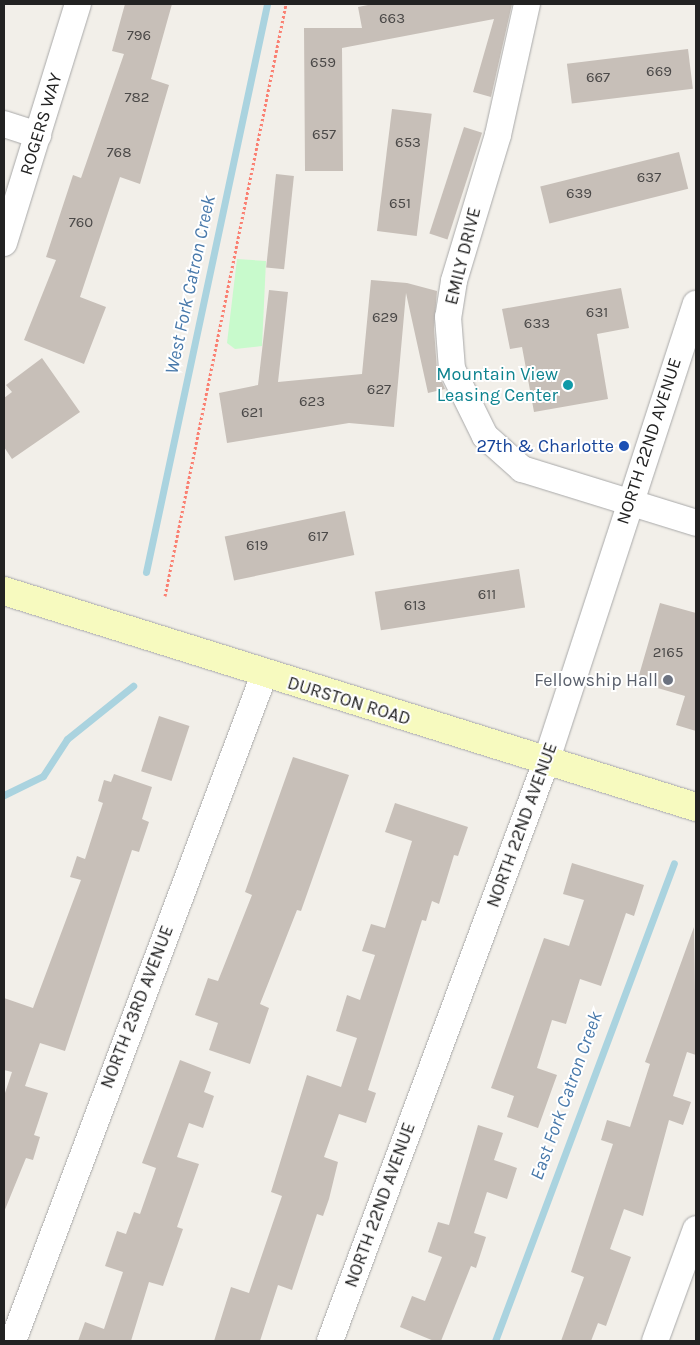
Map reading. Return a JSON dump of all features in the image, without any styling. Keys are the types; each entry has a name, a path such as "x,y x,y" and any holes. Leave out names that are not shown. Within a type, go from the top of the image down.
{"main road":[{"name":"DURSTON ROAD","path":"4,590 264,674 696,807"}],"street":[{"name":"ROGERS WAY","path":"4,243 78,4"},
{"name":"EMILY DRIVE","path":"526,4 498,135 454,281 448,317 452,368 485,436 522,469 696,524"},
{"path":"4,124 38,135"},
{"name":"NORTH 22ND AVENUE","path":"330,1341 546,762 629,503 696,304"},
{"name":"NORTH 23RD AVENUE","path":"13,1341 264,674"},
{"path":"655,1341 696,1229"}],"path":[{"path":"165,596 286,4"}],"green space":[{"path":"237,259 266,261 262,346 235,349 227,343"}],"building":[{"path":"125,4 172,4 151,79 169,85 140,184 120,177 80,297 106,307 84,364 24,340 56,260 46,257 73,175 81,178 124,54 112,51"},
{"path":"373,4 512,4 491,97 473,92 494,19 342,48 343,171 305,171 304,28 362,28 358,7"},
{"path":"688,49 693,89 572,104 567,64"},
{"path":"392,109 432,114 417,236 377,231"},
{"path":"464,127 482,133 447,239 429,234"},
{"path":"679,152 688,189 549,223 540,187"},
{"path":"276,174 294,176 284,269 266,267"},
{"path":"371,280 407,283 437,291 434,329 437,370 445,389 428,393 406,293 394,427 349,423 227,443 219,393 258,385 269,290 288,292 278,382 362,374"},
{"path":"621,288 629,328 597,334 608,399 534,412 522,347 510,349 502,309"},
{"path":"42,358 80,412 12,459 4,447 4,398 12,392 6,385"},
{"path":"345,511 354,555 234,581 225,537"},
{"path":"519,569 525,608 381,630 375,592"},
{"path":"660,603 696,613 696,731 676,725 685,696 637,682"},
{"path":"159,716 189,726 172,781 141,771"},
{"path":"293,757 349,775 301,911 297,910 260,1004 269,1008 250,1064 209,1050 218,1023 195,1015 208,978 218,981 252,895 245,892"},
{"path":"114,774 152,787 142,819 149,822 139,852 132,850 65,1051 40,1043 25,1086 48,1093 34,1135 40,1137 33,1160 26,1158 4,1212 4,1096 12,1072 4,1070 4,998 33,1008 81,880 70,877 77,856 85,859 103,803 98,801 104,780 111,782"},
{"path":"395,803 468,827 458,856 454,855 439,904 432,901 426,921 422,920 368,1090 376,1093 366,1123 339,1114 324,1157 338,1162 329,1199 323,1216 317,1214 292,1290 278,1285 260,1341 214,1341 231,1287 249,1293 282,1196 271,1192 307,1075 341,1087 357,1038 336,1031 347,995 360,1000 375,955 362,951 371,924 385,928 412,841 385,832"},
{"path":"572,863 644,885 634,916 626,913 601,986 580,979 566,1024 552,1020 537,1068 557,1075 538,1128 507,1117 514,1096 491,1088 544,938 569,946 584,900 563,894"},
{"path":"694,927 696,1055 687,1052 673,1096 691,1102 683,1125 669,1120 643,1216 624,1209 610,1249 631,1257 606,1326 598,1323 591,1341 561,1341 584,1277 571,1272 613,1144 601,1140 607,1120 630,1127 650,1064 645,1062"},
{"path":"180,1060 211,1072 204,1092 214,1096 203,1128 189,1123 177,1157 199,1164 177,1227 183,1229 163,1286 149,1282 131,1341 78,1341 85,1322 104,1329 123,1272 105,1266 117,1231 126,1234 134,1212 140,1214 156,1168 142,1163"},
{"path":"478,1125 503,1133 494,1160 517,1168 507,1199 487,1192 474,1233 486,1237 476,1268 471,1266 441,1341 434,1341 400,1327 412,1296 425,1301 442,1257 428,1252 438,1222 449,1225"}],"waterway":[{"name":"West Fork Catron Creek","path":"146,572 267,4"},
{"name":"West Fork Catron Creek","path":"4,795 43,776 67,739 133,686"},
{"name":"East Fork Catron Creek","path":"495,1341 674,863"}],"place":[{"name":"Mountain View Leasing Center","path":"568,385"},
{"name":"27th & Charlotte","path":"624,446"},
{"name":"Fellowship Hall","path":"668,680"}]}
